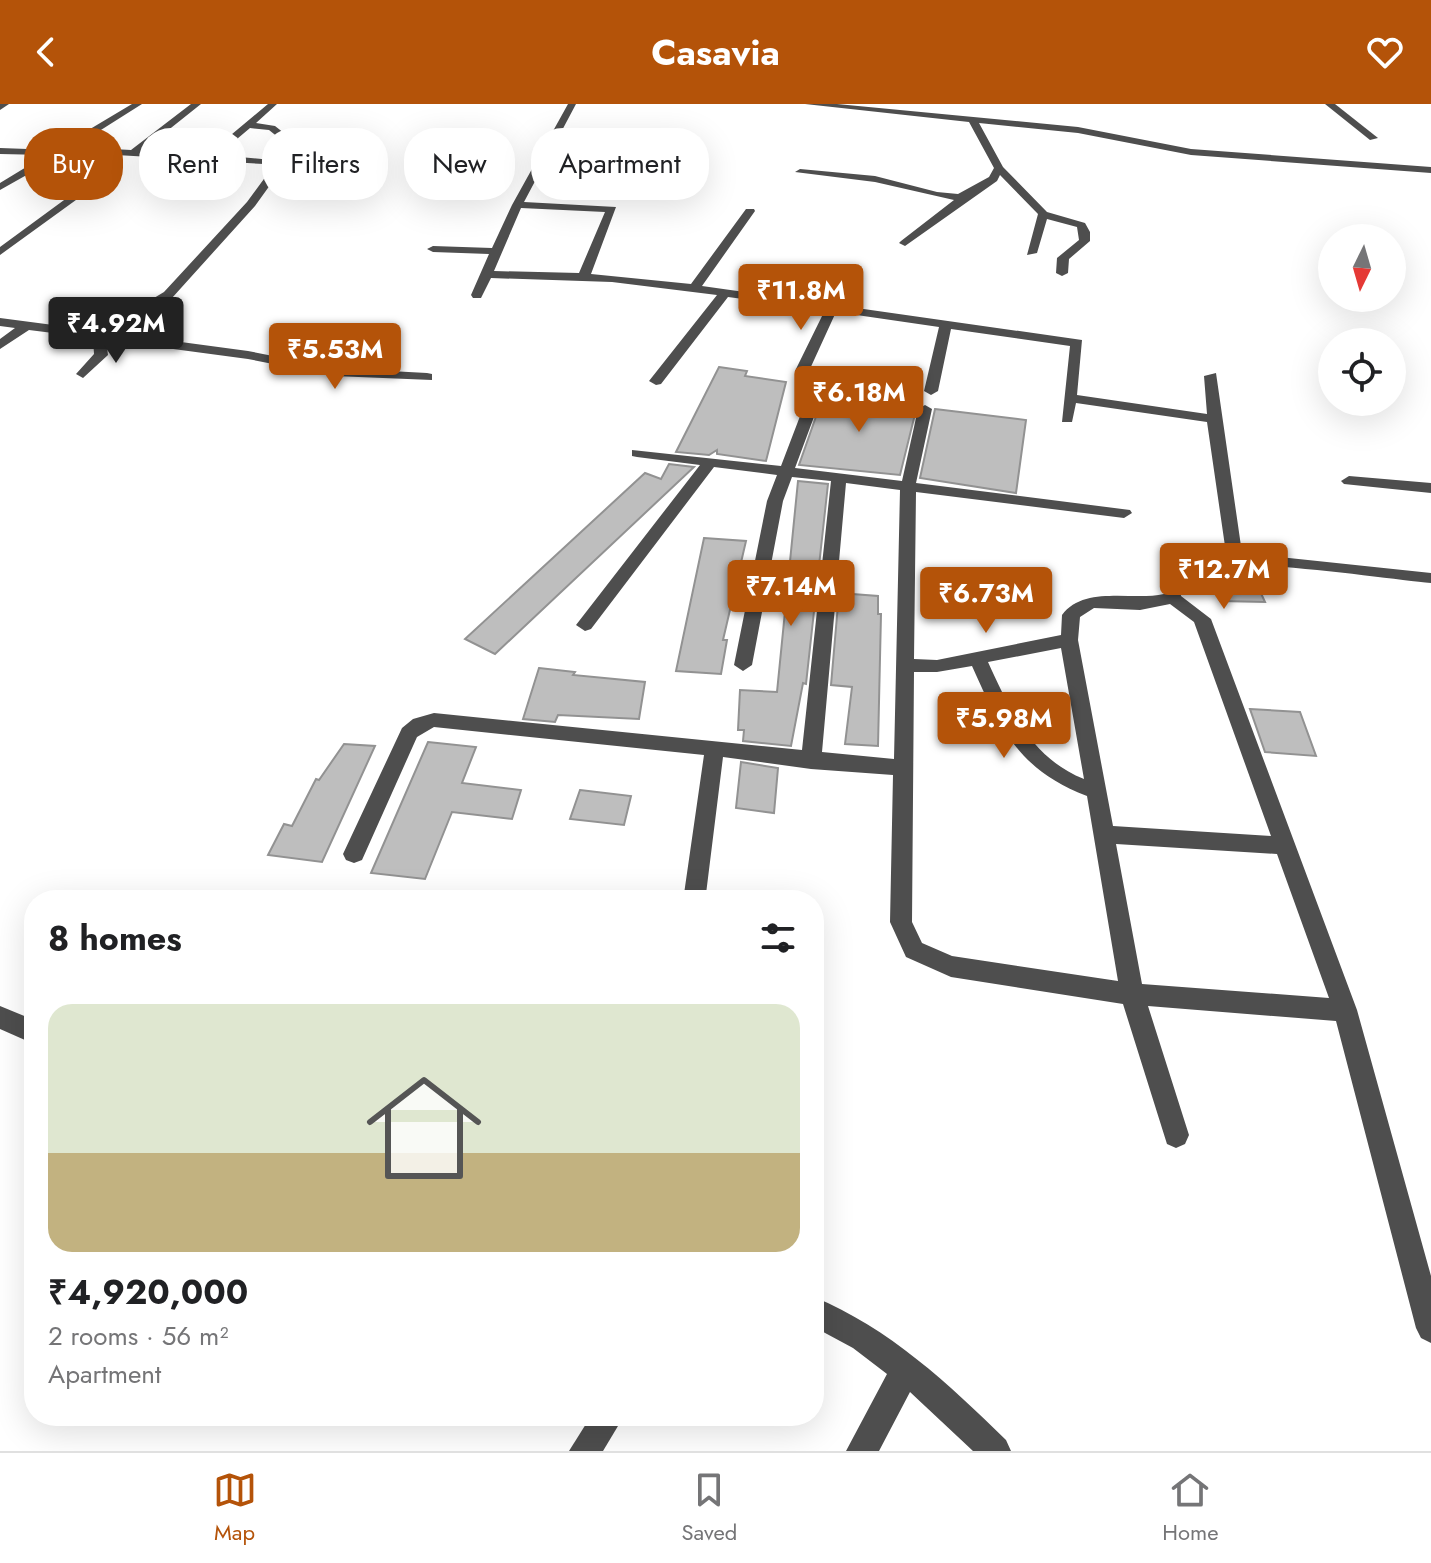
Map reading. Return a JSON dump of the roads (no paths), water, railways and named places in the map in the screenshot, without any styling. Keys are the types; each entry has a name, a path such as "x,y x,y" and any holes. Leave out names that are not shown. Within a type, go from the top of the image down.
{"street":[{"path":"100,128 138,104"},
{"path":"133,153 197,104"},
{"path":"246,128 273,104"},
{"path":"477,295 517,205 572,104"},
{"path":"809,104 1078,130 1191,152 1431,170"},
{"path":"1329,104 1373,138"},
{"path":"973,121 999,168 1043,214 1081,225 1085,232 1084,241 1063,258 1062,273"},
{"path":"250,125 272,128"},
{"path":"0,151 24,151"},
{"path":"123,153 139,153"},
{"path":"905,243 965,196 993,179 999,168"},
{"path":"800,172 875,179 937,195 965,196"},
{"path":"0,187 24,173"},
{"path":"99,337 168,295 262,189"},
{"path":"0,252 71,200"},
{"path":"517,205 612,209 584,276"},
{"path":"694,288 750,211"},
{"path":"1031,253 1043,214"},
{"path":"433,249 496,251"},
{"path":"488,274 584,276 694,288 1077,343 1067,419"},
{"path":"656,381 725,293"},
{"path":"802,371 832,308"},
{"path":"0,322 248,355 334,372 427,377"},
{"path":"931,391 946,324"},
{"path":"0,345 26,326"},
{"path":"83,374 101,355 99,337"},
{"path":"1211,376 1214,419 1235,558"},
{"path":"743,665 775,501 817,390"},
{"path":"1071,398 1214,419"},
{"path":"925,409 908,487 901,922 914,950 951,966 1132,994 1345,1010"},
{"path":"637,453 1124,513"},
{"path":"585,625 709,464"},
{"path":"811,761 839,479"},
{"path":"1349,481 1431,488"},
{"path":"1431,578 1235,558 1190,560 1174,565 1170,570 1173,598 1202,619 1345,1010 1431,1328"},
{"path":"1173,598 1150,603 1086,604 1071,615 1069,640 1132,994 1176,1135"},
{"path":"905,665 937,666 1069,640"},
{"path":"978,659 1022,748 1059,778 1097,792"},
{"path":"354,854 409,733 420,724 434,720 811,761 903,768"},
{"path":"696,890 714,750"},
{"path":"1102,834 1284,846"},
{"path":"0,1017 24,1028"},
{"path":"824,1317 863,1338 934,1391 995,1451"},
{"path":"862,1451 906,1370"},
{"path":"585,1451 602,1426"}]}
